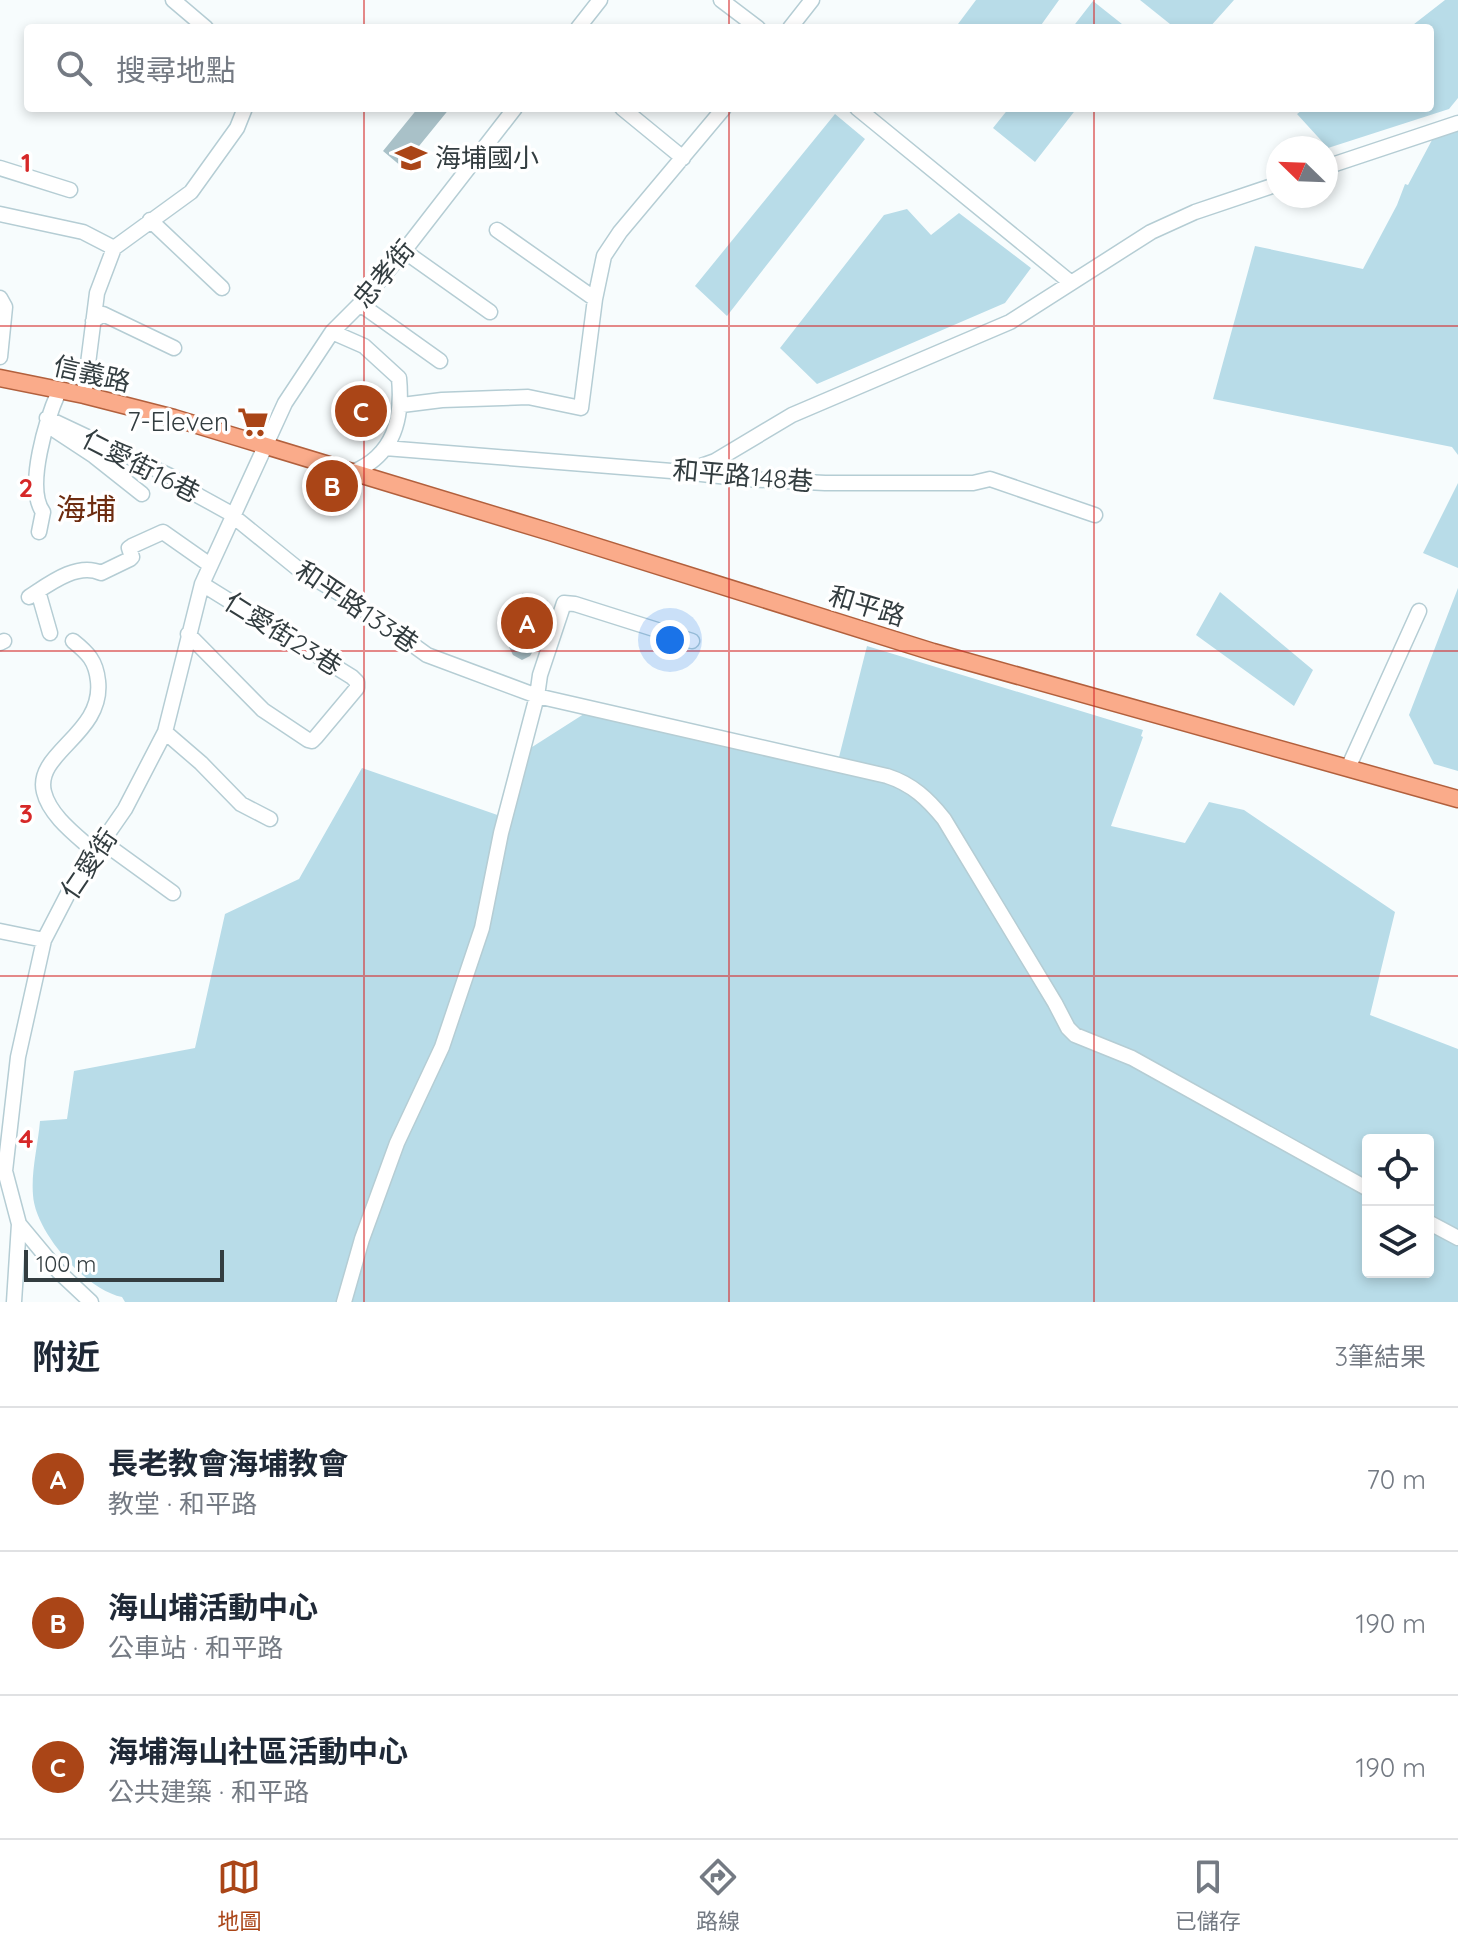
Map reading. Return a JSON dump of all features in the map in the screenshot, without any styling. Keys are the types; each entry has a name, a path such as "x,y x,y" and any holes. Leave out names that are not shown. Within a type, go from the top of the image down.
{"main road":[{"name":"信義路","path":"0,378 174,418 265,446"},
{"name":"和平路","path":"265,446 933,652 1458,799"}],"street":[{"path":"173,0 201,24"},
{"path":"581,24 600,0"},
{"path":"721,0 753,24"},
{"path":"793,24 812,0"},
{"path":"84,395 100,282 114,248 191,192 237,128 243,112"},
{"name":"忠孝街","path":"265,446 285,403 332,332 404,251 512,112"},
{"path":"627,112 683,158"},
{"path":"402,405 442,400 528,397 581,408 595,299 604,256 620,232 721,112"},
{"path":"862,112 1070,282"},
{"path":"1338,163 1458,123"},
{"path":"0,168 70,190"},
{"path":"684,472 715,461 792,415 1010,322 1151,232 1195,212 1266,188"},
{"path":"0,214 83,232 114,248"},
{"path":"150,220 222,288"},
{"path":"497,230 595,299"},
{"path":"404,251 490,312"},
{"path":"0,298 5,307 0,357"},
{"path":"360,304 440,361"},
{"path":"93,321 103,314 174,348"},
{"path":"332,332 364,346 399,378 402,405 385,448 377,459 353,472"},
{"path":"39,532 43,512 38,505 36,485 45,422 59,391"},
{"path":"45,422 142,494"},
{"name":"仁愛街16巷","path":"45,422 170,476 233,516"},
{"name":"仁愛街","path":"9,1299 19,1224 5,1171 18,1057 44,940 73,884 144,778 165,732 202,584 265,446"},
{"name":"和平路148巷","path":"385,448 745,479 825,483 973,483 990,479 1095,515"},
{"name":"和平路133巷","path":"233,516 297,568 352,601 427,655 537,696 887,776 914,788 944,819 1075,1035 1132,1058 1362,1186"},
{"name":"仁愛街16巷","path":"50,633 33,594 79,569 101,573 130,559 129,548 132,546 163,532 210,565"},
{"name":"仁愛街23巷","path":"188,634 263,710 308,740 316,737 357,688 357,682 352,677 202,584"},
{"path":"344,1302 362,1239 397,1143 442,1047 482,928 501,833 540,675 564,603 692,641"},
{"path":"1348,768 1419,611"},
{"path":"73,641 90,654 97,667 98,697 88,721 48,765 43,778 44,792 57,815 100,848 173,893"},
{"path":"165,732 241,804 270,819"},
{"path":"3,931 44,940"},
{"path":"19,1224 59,1272 91,1302"},
{"path":"1434,1225 1458,1238"}],"water":[{"path":"976,0 1059,0 1042,24 958,24"},
{"path":"1140,0 1234,0 1213,24 1170,24"},
{"path":"1445,0 1458,0 1458,98 1449,109 1338,145 1338,136 1317,136 1297,114 1434,112 1434,24 1414,24"},
{"path":"1093,1 1122,24 1075,24"},
{"path":"1006,112 1074,112 1035,162 993,128"},
{"path":"835,114 865,139 727,316 695,286"},
{"path":"1458,131 1458,455 1452,447 1213,399 1255,246 1363,269 1405,184 1408,185 1432,140"},
{"path":"907,209 931,235 959,213 1031,268 1005,303 817,384 780,348 884,215"},
{"path":"1458,483 1458,568 1423,553"},
{"path":"1458,588 1458,771 1434,764 1409,715"},
{"path":"1220,592 1313,670 1294,706 1196,635"},
{"path":"867,646 1143,730 1111,826 1185,843 1209,802 1244,810 1395,912 1370,1015 1458,1049 1458,1302 125,1302 122,1297 93,1283 79,1271 43,1226 33,1195 40,1121 67,1119 74,1071 195,1048 225,914 299,879 362,768 509,819 529,749 587,712 837,765"}],"building":[{"path":"415,112 447,112 402,167 383,151"},
{"path":"350,390 384,406 372,431 338,415"},
{"path":"522,593 548,601 533,651 522,660 513,655 508,645"}],"place":[{"name":"海埔國小","path":"411,158"},
{"name":"海埔海山社區活動中心","path":"361,411"},
{"name":"7-Eleven","path":"253,422"},
{"name":"海山埔活動中心","path":"332,486"},
{"name":"長老教會海埔教會","path":"527,623"}],"district":[{"name":"海埔","path":"86,510"}]}
